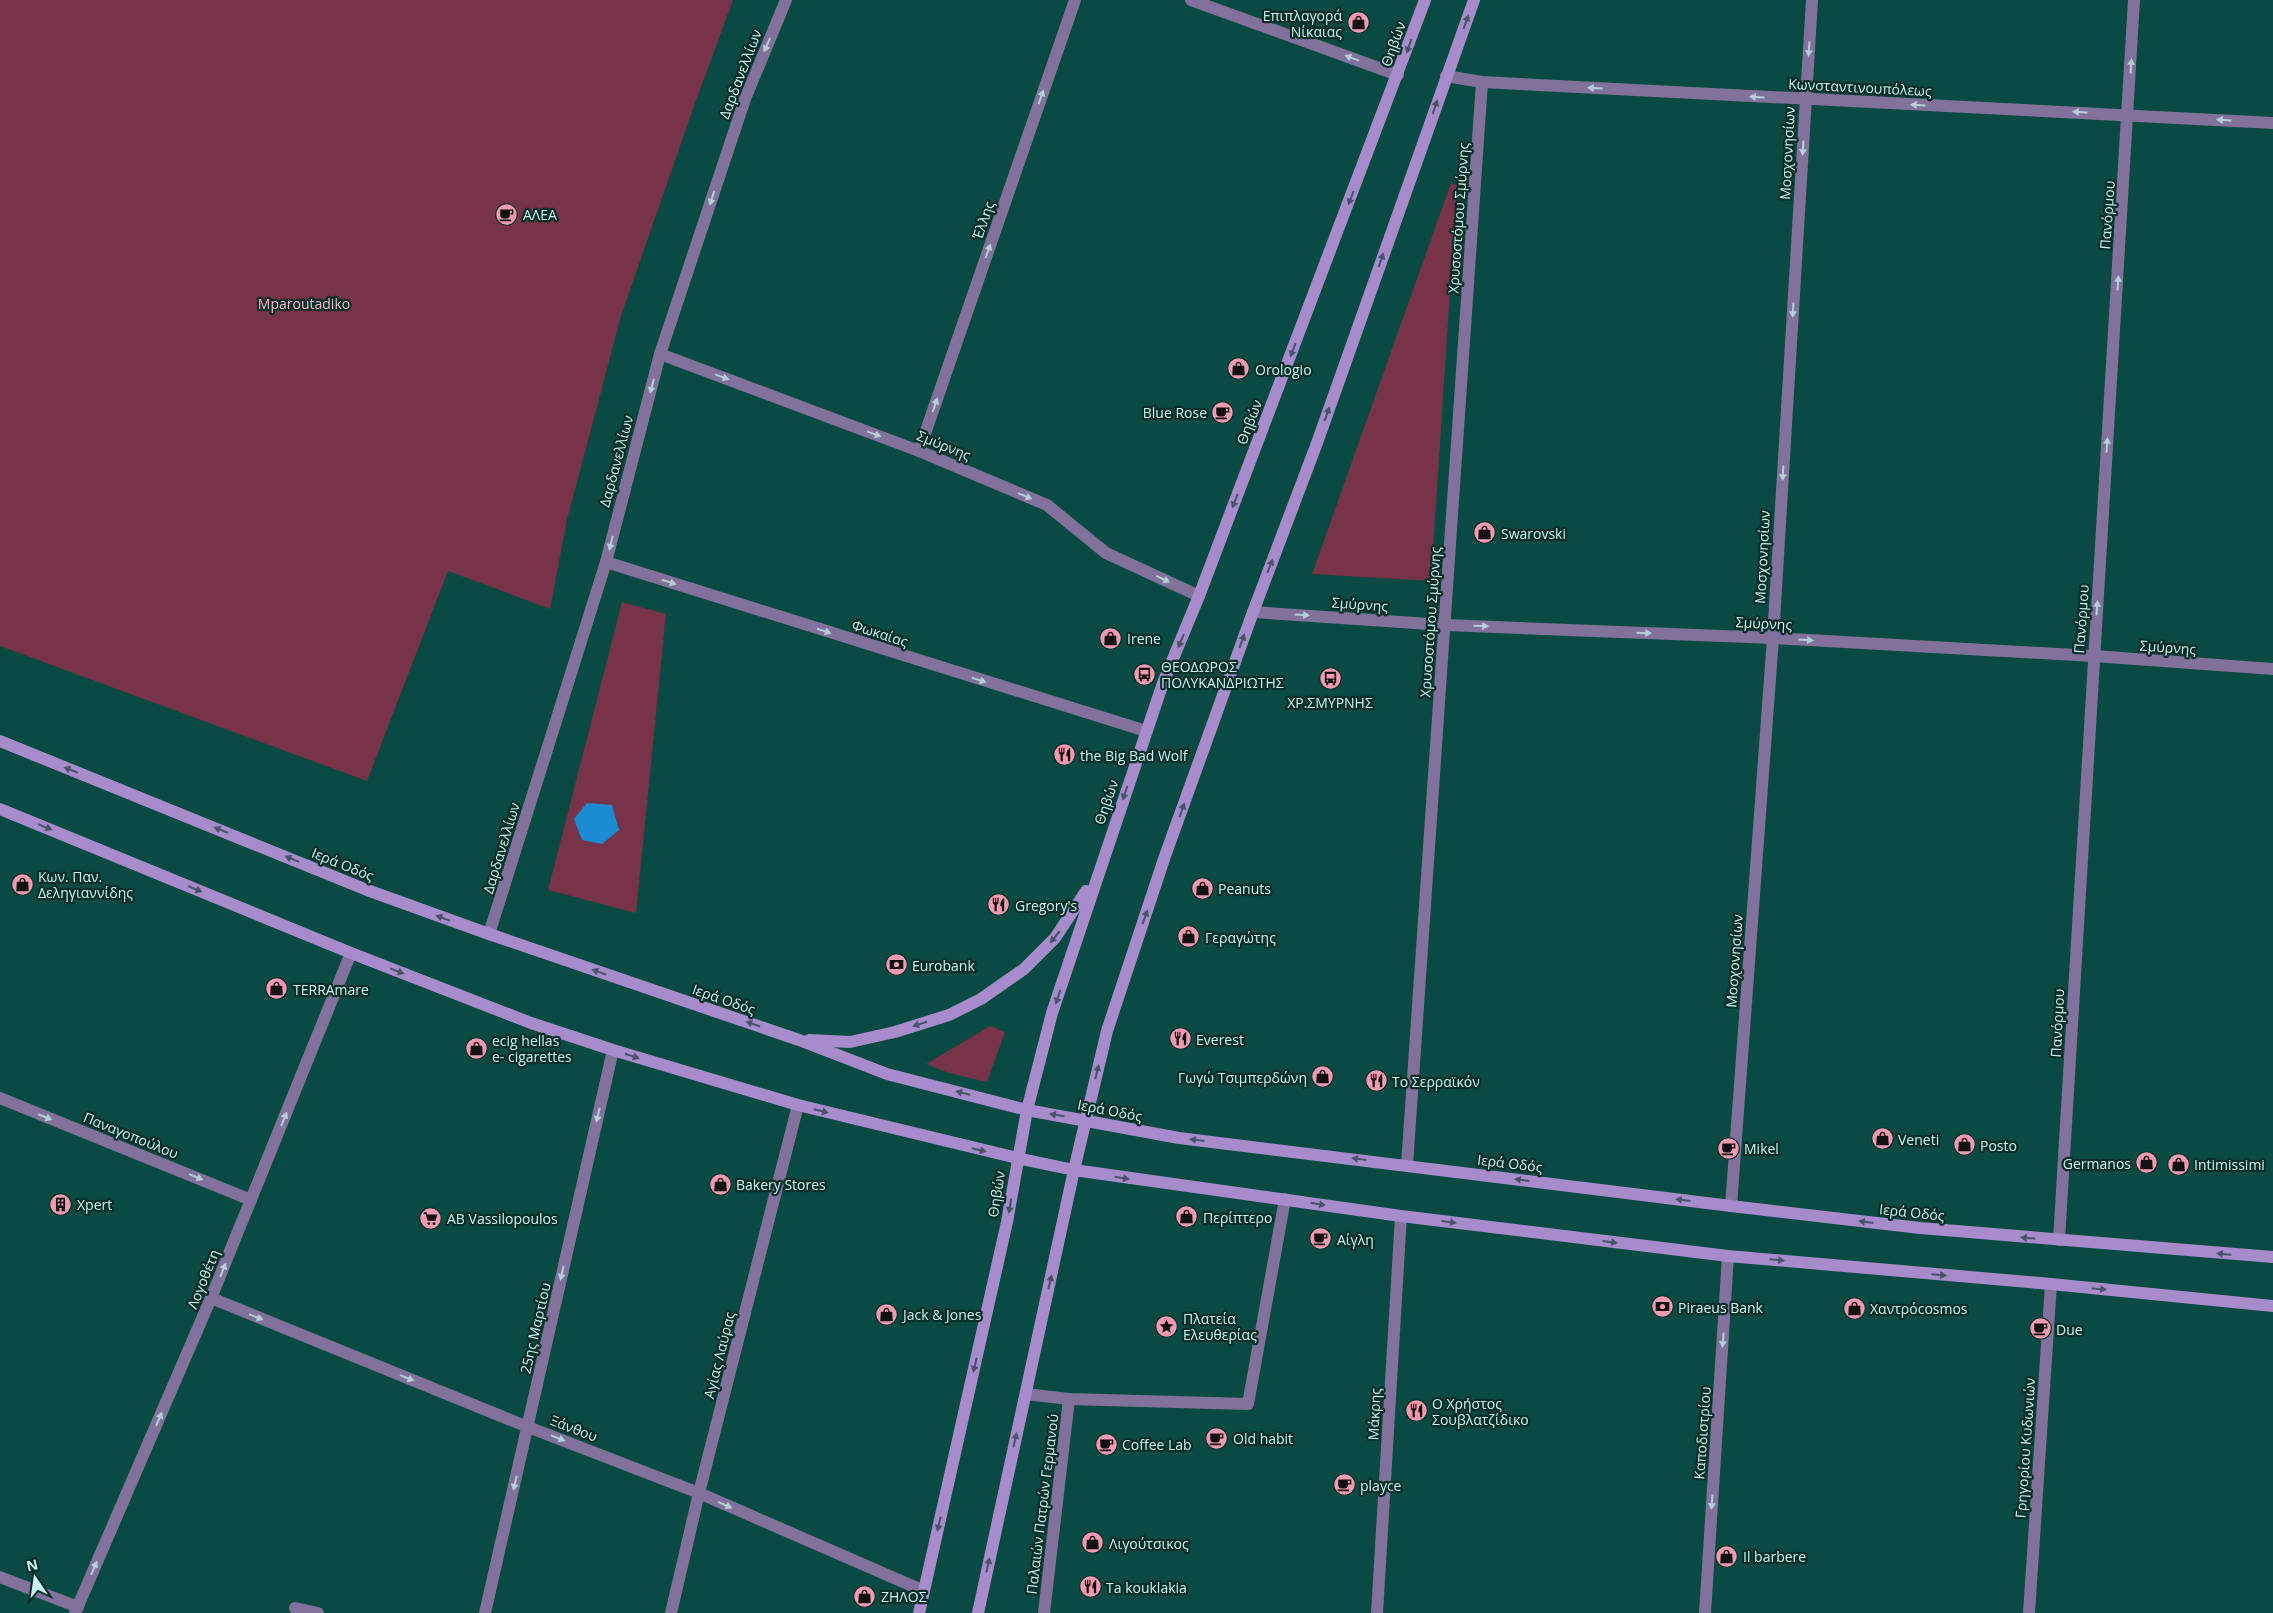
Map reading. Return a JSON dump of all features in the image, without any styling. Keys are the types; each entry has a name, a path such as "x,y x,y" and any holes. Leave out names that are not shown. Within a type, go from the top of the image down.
{"main road":[{"name":"Θηβών","path":"919,1613 1007,1222 1027,1110 1052,1013 1163,683 1199,596 1425,0"},
{"path":"978,1613 1074,1170 1107,1031 1165,856 1316,443 1474,0"},
{"name":"Ιερά Οδός","path":"0,741 367,890 489,934 799,1040 887,1074 1027,1110 1179,1138 1731,1206 1920,1228 2273,1257"},
{"path":"0,809 351,953 531,1023 613,1050 798,1105 1017,1158 1074,1170 1401,1216 1728,1256 2051,1284 2273,1306"},
{"path":"799,1040 850,1042 895,1032 949,1015 982,999 1024,969 1055,938 1084,897 1111,834"}],"street":[{"name":"Δαρδανελλίων","path":"489,934 606,562 660,354 745,99 786,0"},
{"name":"Έλλης","path":"919,451 1075,0"},
{"path":"1191,0 1398,75"},
{"name":"Μοσχονησίων","path":"1731,1206 1773,638 1812,0"},
{"name":"Πανόρμου","path":"2059,1240 2129,115 2134,0"},
{"name":"Κωνσταντινουπόλεως","path":"1446,76 1482,82 2273,123"},
{"name":"Χρυσοστόμου Σμύρνης","path":"1407,1165 1482,82"},
{"name":"Σμύρνης","path":"660,354 919,451 1047,505 1106,553 1199,596"},
{"name":"Φωκαίας","path":"606,562 1146,731"},
{"name":"Σμύρνης","path":"1253,612 1445,625 1773,638 2094,656 2273,669"},
{"name":"Λογοθέτη","path":"76,1610 211,1298 351,953"},
{"name":"25ης Μαρτίου","path":"485,1613 613,1050"},
{"name":"Παναγοπούλου","path":"0,1098 251,1200"},
{"name":"Αγίας Λαύρας","path":"671,1613 699,1493 798,1105"},
{"path":"1026,1394 1069,1399 1248,1404 1285,1199"},
{"name":"Μάκρης","path":"1377,1613 1401,1216"},
{"name":"Καποδιστρίου","path":"1705,1613 1728,1256"},
{"name":"Γρηγορίου Κυδωνιών","path":"2029,1613 2051,1284"},
{"name":"Ξάνθου","path":"211,1298 528,1427 699,1493 924,1591"},
{"name":"Παλαιών Πατρών Γερμανού","path":"1044,1613 1069,1399"},
{"path":"0,1577 76,1610"},
{"path":"296,1608 318,1613"}],"green space":[{"name":"Mparoutadiko","path":"0,0 733,0 621,316 567,520 550,609 448,571 367,781 0,646"},
{"path":"1451,183 1457,185 1431,581 1312,574"},
{"path":"622,602 666,614 636,913 548,890"},
{"path":"990,1026 1005,1032 987,1082 949,1073 926,1064"}],"water":[{"path":"587,803 612,805 619,830 602,844 582,840 574,819"}],"place":[{"name":"Επιπλαγορά Νίκαιας","path":"1358,23"},
{"name":"ΑΛΕΑ","path":"507,214"},
{"name":"Orologio","path":"1239,369"},
{"name":"Blue Rose","path":"1223,412"},
{"name":"Swarovski","path":"1485,533"},
{"name":"Irene","path":"1111,638"},
{"name":"ΘΕΟΔΩΡΟΣ ΠΟΛΥΚΑΝΔΡΙΩΤΗΣ","path":"1145,674"},
{"name":"ΧΡ.ΣΜΥΡΝΗΣ","path":"1330,679"},
{"name":"the Big Bad Wolf","path":"1064,755"},
{"name":"Κων. Παν. Δεληγιαννίδης","path":"22,884"},
{"name":"Peanuts","path":"1202,888"},
{"name":"Gregory's","path":"999,905"},
{"name":"Γεραγώτης","path":"1189,937"},
{"name":"Eurobank","path":"896,965"},
{"name":"TERRAmare","path":"277,989"},
{"name":"Everest","path":"1180,1039"},
{"name":"ecig hellas e- cigarettes","path":"476,1048"},
{"name":"Γωγώ Τσιμπερδώνη","path":"1323,1077"},
{"name":"Το Σερραϊκόν","path":"1376,1081"},
{"name":"Veneti","path":"1882,1139"},
{"name":"Posto","path":"1964,1145"},
{"name":"Mikel","path":"1728,1148"},
{"name":"Germanos","path":"2147,1163"},
{"name":"Intimissimi","path":"2178,1164"},
{"name":"Bakery Stores","path":"720,1184"},
{"name":"Xpert","path":"61,1204"},
{"name":"Περίπτερο","path":"1187,1217"},
{"name":"AB Vassilopoulos","path":"431,1218"},
{"name":"Αίγλη","path":"1321,1239"},
{"name":"Piraeus Bank","path":"1662,1307"},
{"name":"Χαντρόcosmos","path":"1854,1308"},
{"name":"Jack & Jones","path":"887,1314"},
{"name":"Πλατεία Ελευθερίας","path":"1167,1326"},
{"name":"Due","path":"2040,1329"},
{"name":"Ο Χρήστος Σουβλατζίδικο","path":"1416,1411"},
{"name":"Old habit","path":"1217,1438"},
{"name":"Coffee Lab","path":"1106,1444"},
{"name":"playce","path":"1344,1485"},
{"name":"Λιγούτσικος","path":"1093,1543"},
{"name":"Il barbere","path":"1727,1556"},
{"name":"Ta kouklakia","path":"1090,1587"},
{"name":"ΖΗΛΟΣ","path":"865,1596"}]}
